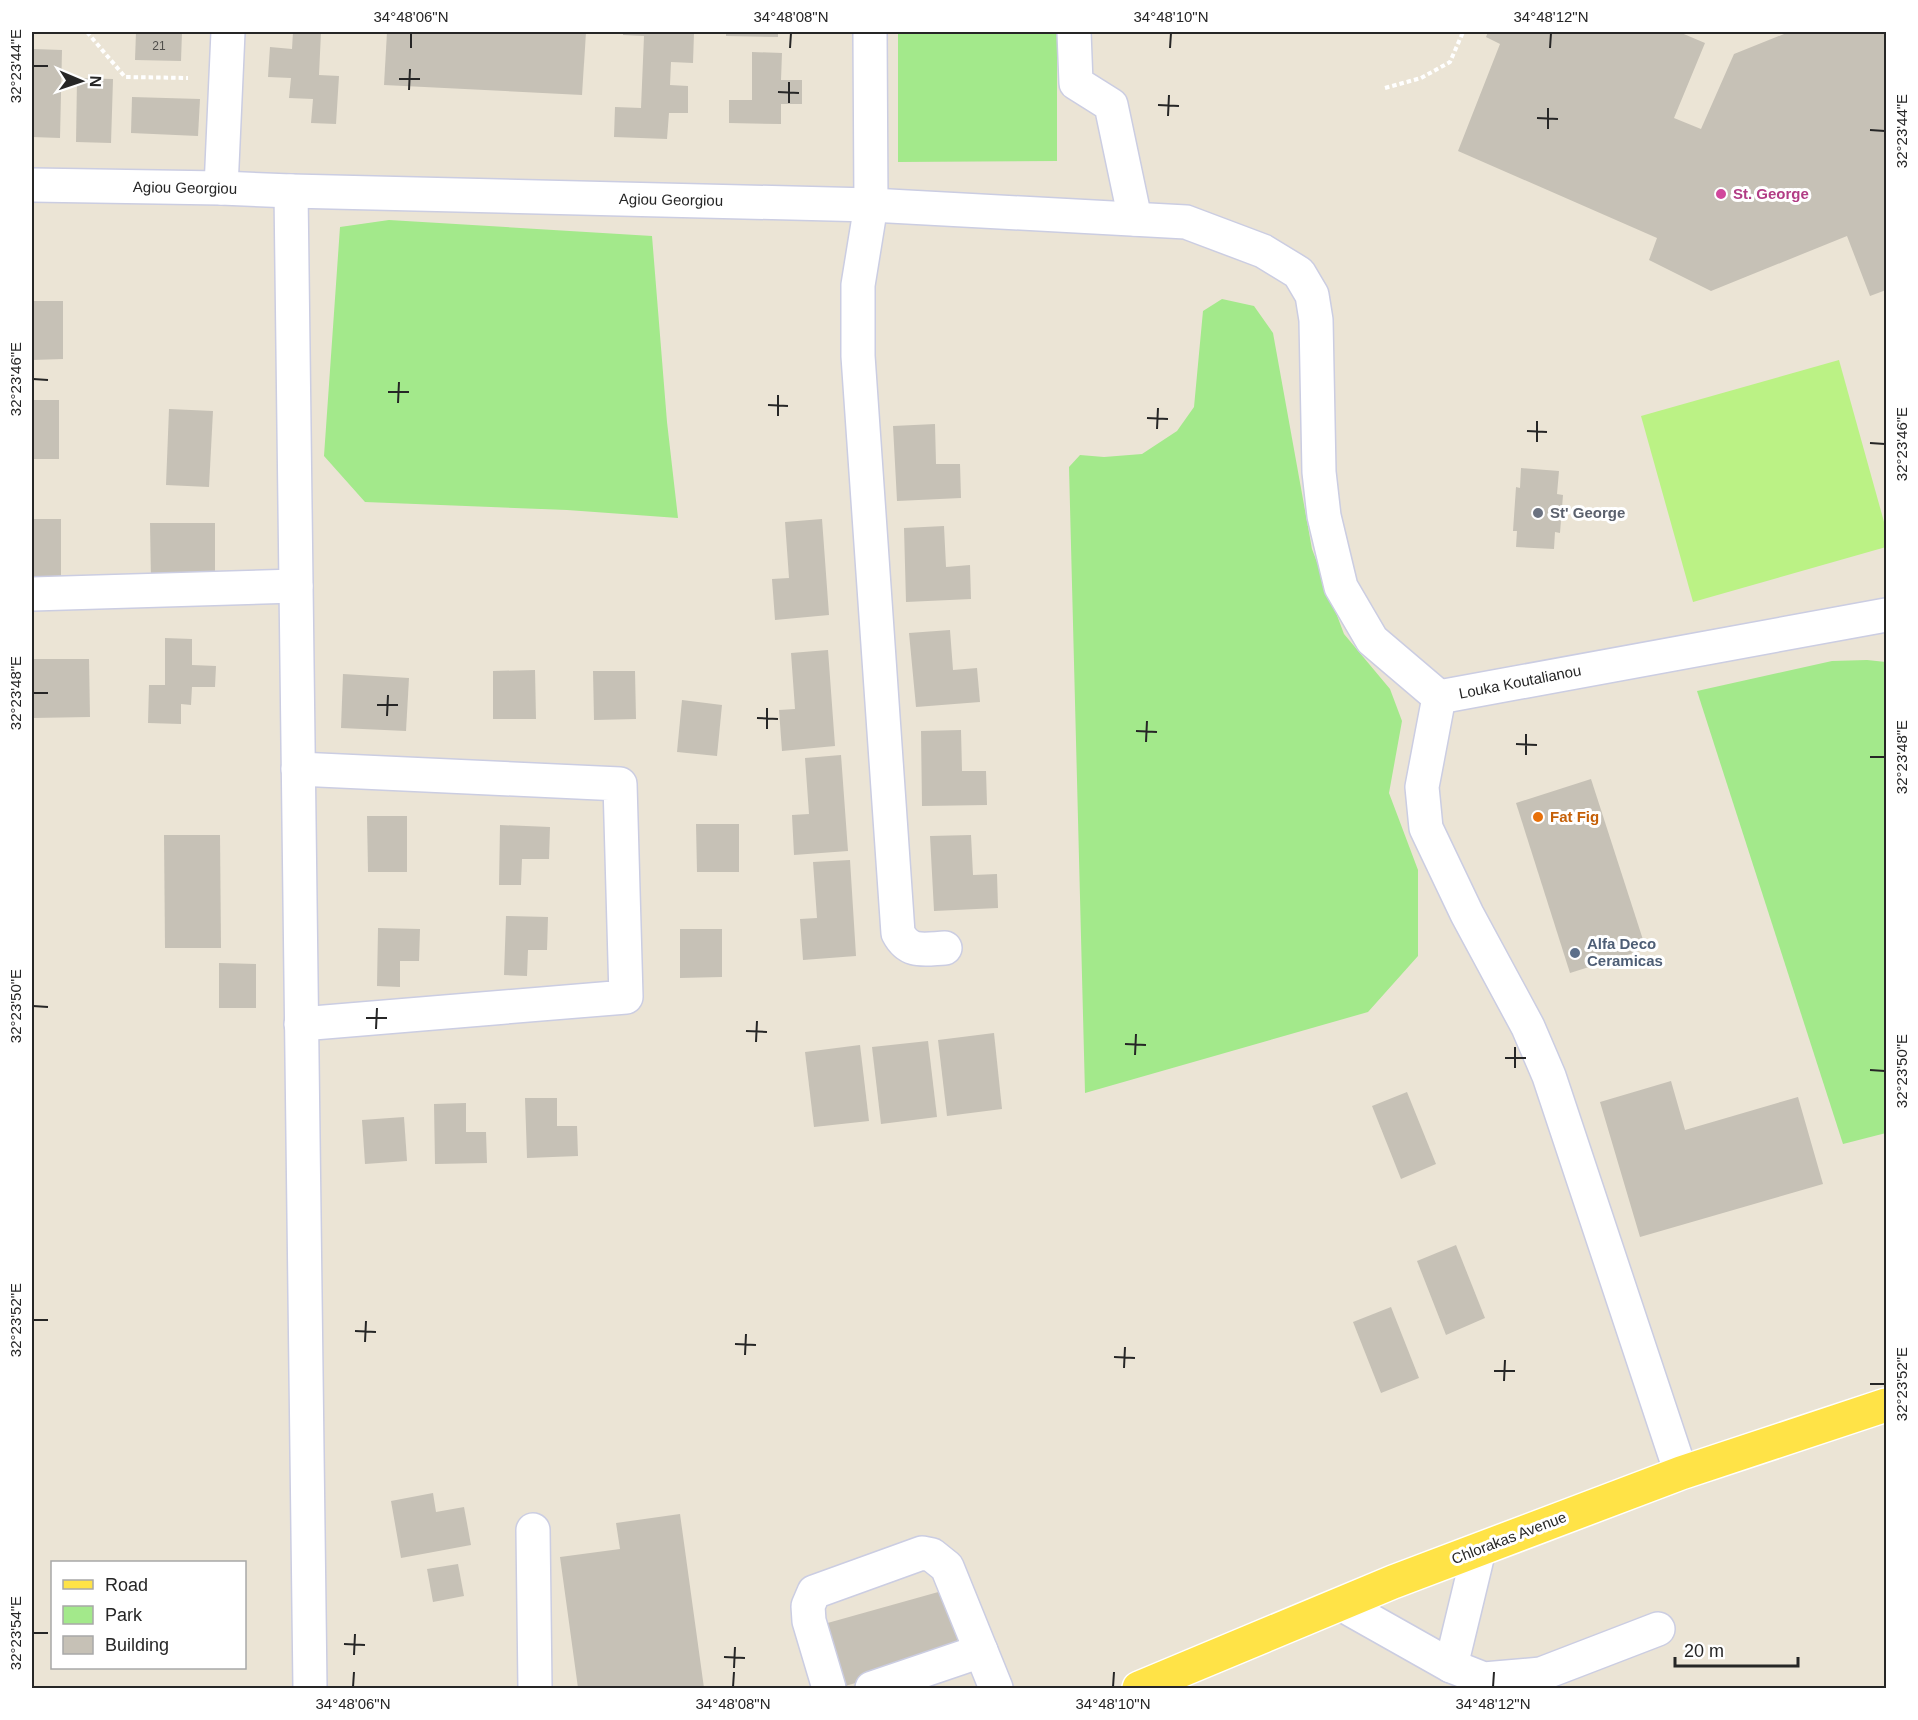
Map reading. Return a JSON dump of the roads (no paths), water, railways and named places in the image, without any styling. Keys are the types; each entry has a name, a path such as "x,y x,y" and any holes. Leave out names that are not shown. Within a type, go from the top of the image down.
{"main road":[{"name":"Chlorakas Avenue","path":"1139,1689 1341,1604 1681,1473 1887,1404"}],"street":[{"path":"220,188 228,32"},
{"path":"870,32 871,205 858,285 858,356 898,933 904,944 918,950 945,948"},
{"path":"1074,32 1076,83 1111,105 1135,219"},
{"name":"Agiou Georgiou","path":"32,185 871,205 1186,222 1263,251 1299,273"},
{"path":"291,191 310,1689"},
{"name":"Louka Koutalianou","path":"1299,273 1312,295 1316,320 1319,472 1324,516 1341,587 1371,640 1439,698 1887,615"},
{"path":"32,594 296,586"},
{"path":"1439,698 1422,787 1426,828 1467,914 1528,1027 1549,1076 1681,1473"},
{"path":"298,769 620,784 626,997 302,1024"},
{"path":"533,1530 535,1689"},
{"path":"1451,1666 1479,1550"},
{"path":"829,1689 809,1622 808,1606 814,1592 922,1553 932,1555 947,1566 996,1689"},
{"path":"1341,1604 1451,1666 1484,1679 1541,1674 1658,1629"},
{"path":"872,1689 981,1651"}],"place":[{"name":"St. George","path":"1721,194"},
{"name":"St' George","path":"1538,513"},
{"name":"Fat Fig","path":"1538,817"},
{"name":"Alfa Deco Ceramicas","path":"1575,953"}]}
